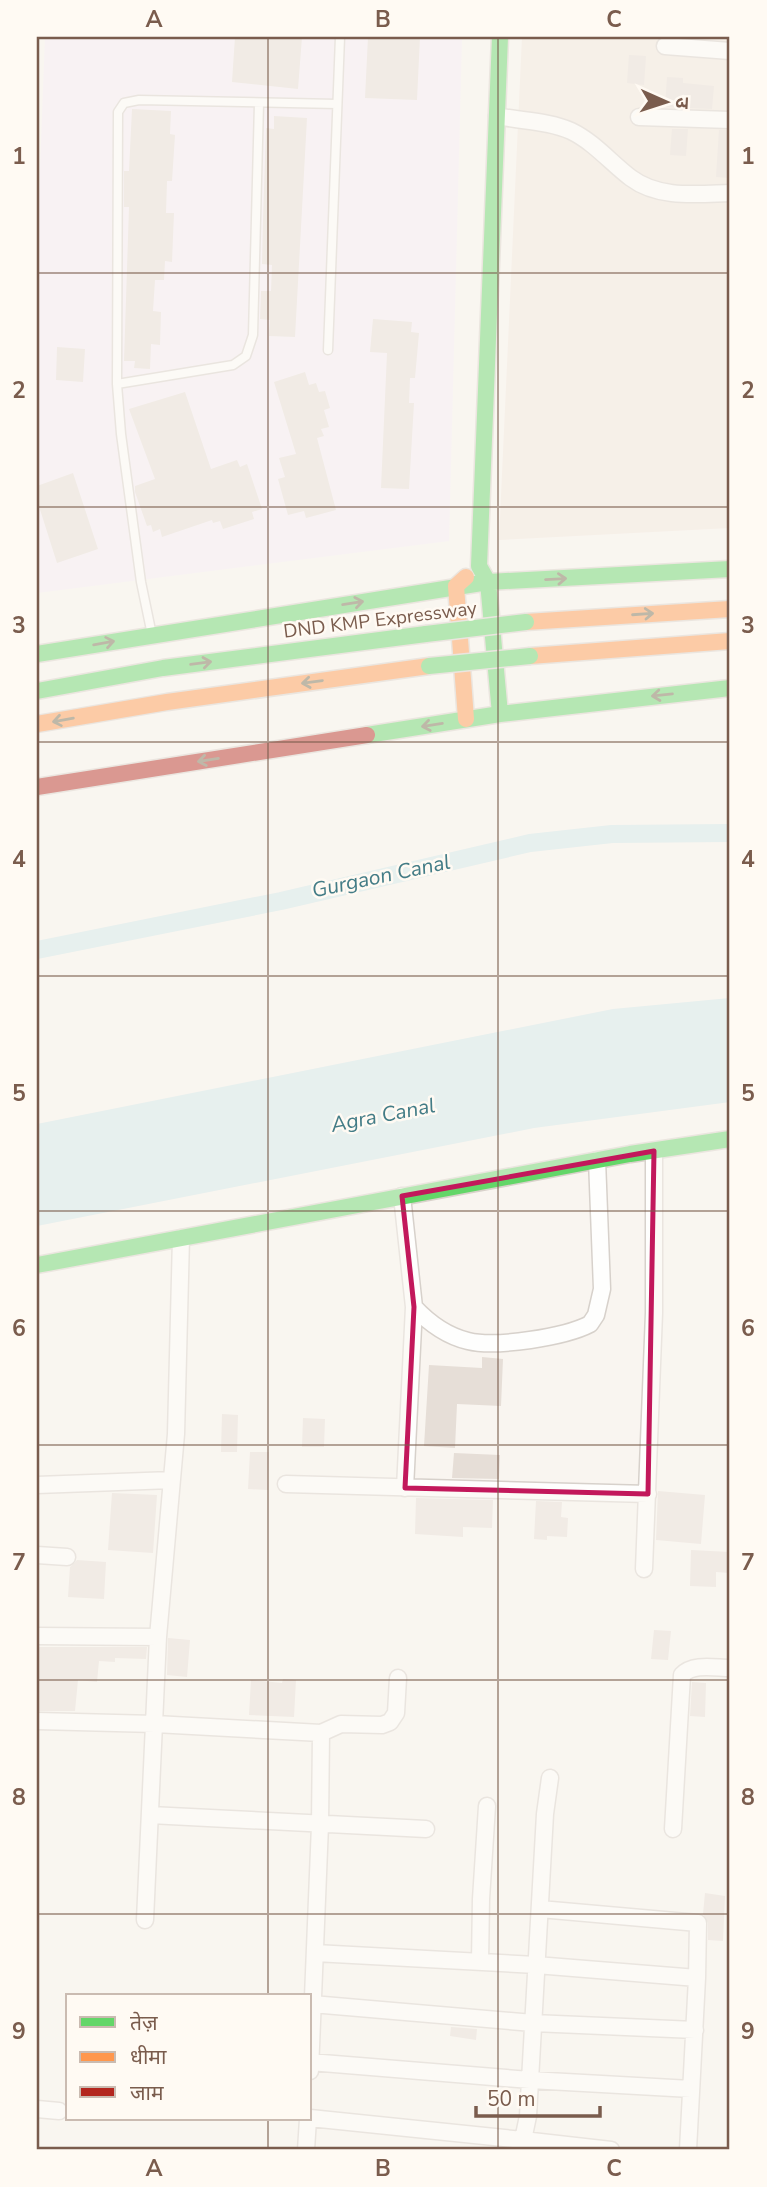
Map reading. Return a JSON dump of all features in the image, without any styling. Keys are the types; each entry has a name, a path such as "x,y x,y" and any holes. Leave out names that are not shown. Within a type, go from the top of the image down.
{"main road":[{"path":"500,37 479,566 488,582 500,714"},
{"path":"456,586 479,566"},
{"path":"37,654 488,582 730,569"},
{"path":"456,586 466,719"},
{"name":"DND KMP Expressway","path":"37,691 163,668 526,622 730,609"},
{"path":"37,724 167,702 429,666 730,641"},
{"path":"37,787 500,714 730,688"},
{"path":"37,1265 597,1160 730,1139"}],"street":[{"path":"665,47 730,51"},
{"path":"496,116 570,131 594,146 632,179 648,187 669,193 730,193"},
{"path":"639,117 730,120"},
{"path":"644,1569 654,1313 654,1151"},
{"path":"414,1307 426,1320 468,1341 516,1342 563,1334 590,1324 601,1302 602,1289 597,1160"},
{"path":"402,1196 414,1307 405,1488"},
{"path":"145,1920 158,1637 172,1480 181,1238"},
{"path":"37,1485 172,1480"},
{"path":"286,1484 648,1494"},
{"path":"37,1555 67,1557"},
{"path":"37,1636 158,1637"},
{"path":"673,1829 682,1675 687,1670 702,1667 730,1668"},
{"path":"37,1721 320,1733 341,1724 382,1725 390,1722 396,1713 398,1678"},
{"path":"320,1733 320,1825 312,2004 533,2023 695,2030"},
{"path":"523,2140 528,2116 550,1778"},
{"path":"480,1962 487,1806"},
{"path":"150,1815 426,1829"},
{"path":"540,1909 698,1923 688,2150"},
{"path":"314,1953 536,1965 697,1978"},
{"path":"312,2062 691,2090"},
{"path":"37,2109 59,2111"},
{"path":"312,2118 523,2140 557,2147 611,2150"},
{"path":"306,2150 309,2120"}],"lane":[{"path":"328,350 340,37"},
{"path":"152,635 141,582 117,384 118,112 124,103 139,100 337,104"},
{"path":"117,384 233,365 246,356 253,335 259,103"}],"highlighted area":[{"path":"654,1151 648,1494 405,1488 414,1307 402,1196"}],"shaded area":[{"path":"45,37 462,37 449,541 37,593 37,249"},
{"path":"522,37 730,37 730,528 499,540"}],"water":[{"name":"Agra Canal","path":"730,998 730,1102 534,1128 37,1226 37,1124 613,1009"}],"building":[{"path":"235,37 302,37 298,89 232,82"},
{"path":"368,37 420,37 417,100 365,98"},
{"path":"629,55 646,56 644,85 627,83"},
{"path":"667,77 683,78 683,83 714,86 712,109 665,107"},
{"path":"132,109 171,111 170,134 175,135 172,181 167,181 166,213 174,213 172,262 165,261 164,280 155,280 153,311 161,312 160,345 151,344 150,369 134,368 135,361 124,361 129,207 124,207 124,171 129,171"},
{"path":"274,116 307,118 295,337 269,336 270,320 260,319 261,291 271,291 272,265 262,264 266,128 274,129"},
{"path":"672,129 688,129 686,156 670,155"},
{"path":"719,130 730,130 730,178 716,177"},
{"path":"373,319 412,322 411,332 419,333 415,378 410,378 409,403 414,403 409,489 381,488 387,353 370,352"},
{"path":"57,347 85,349 83,382 56,380"},
{"path":"305,372 309,385 316,383 319,392 325,391 330,408 324,410 329,427 321,429 324,436 317,438 336,510 306,518 304,511 288,515 278,479 285,477 279,458 296,454 274,382"},
{"path":"185,392 211,469 237,460 240,467 247,464 262,509 252,512 254,519 223,529 220,521 213,523 212,520 162,537 160,529 153,532 151,525 147,526 135,492 135,486 155,479 129,409"},
{"path":"73,473 98,549 57,563 37,500 37,486"},
{"path":"482,1357 503,1359 501,1406 457,1404 455,1448 424,1446 429,1365 482,1368"},
{"path":"222,1414 238,1415 237,1452 221,1452"},
{"path":"303,1418 325,1419 324,1447 302,1447"},
{"path":"250,1452 269,1452 268,1490 248,1489"},
{"path":"454,1453 500,1455 499,1479 452,1478"},
{"path":"658,1491 705,1495 701,1544 656,1540"},
{"path":"112,1493 157,1495 153,1553 108,1550"},
{"path":"416,1498 493,1500 492,1528 463,1527 463,1537 415,1534"},
{"path":"536,1501 562,1502 561,1517 568,1518 567,1537 547,1536 547,1540 534,1539"},
{"path":"691,1550 730,1552 730,1573 716,1572 716,1587 690,1586"},
{"path":"77,1560 106,1562 104,1599 68,1597 70,1567"},
{"path":"654,1630 671,1631 668,1660 651,1659"},
{"path":"168,1638 190,1640 187,1677 167,1675"},
{"path":"37,1647 147,1647 146,1659 115,1658 115,1662 99,1661 97,1682 78,1680 75,1711 37,1711"},
{"path":"283,1679 296,1680 294,1717 249,1715 251,1680 282,1683"},
{"path":"692,1682 706,1683 705,1717 690,1716"},
{"path":"705,1893 725,1896 723,1941 708,1940 708,1923 703,1914"},
{"path":"451,2027 477,2029 476,2040 450,2036"}],"waterway":[{"name":"Gurgaon Canal","path":"37,950 281,901 530,843 612,834 730,833"}],"traffic: fast":[{"path":"500,37 479,566 488,582 500,714"},
{"path":"37,654 488,582 730,569"},
{"path":"426,634 526,622"},
{"path":"37,691 163,668 426,634"},
{"path":"429,666 530,656"},
{"path":"367,735 500,714 730,688"},
{"path":"37,1265 630,1154 730,1139"}],"traffic: slow":[{"path":"466,577 456,586 466,719"},
{"path":"526,622 730,609"},
{"path":"530,656 730,641"},
{"path":"37,724 167,702 429,666"}],"traffic: jam":[{"path":"37,787 367,735"}]}
